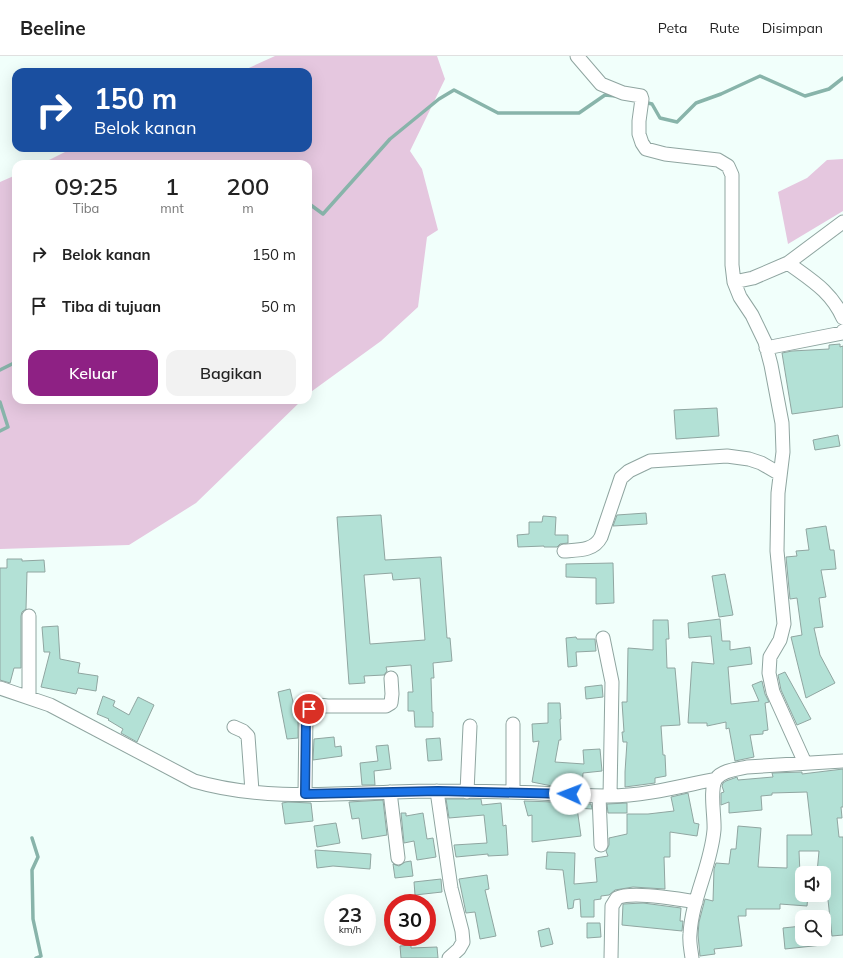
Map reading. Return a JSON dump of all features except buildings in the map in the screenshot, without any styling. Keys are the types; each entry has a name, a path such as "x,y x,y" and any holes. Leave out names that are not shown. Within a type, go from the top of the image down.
{"street":[{"path":"577,56 601,84 623,93 640,95 642,99 639,121 640,139 644,147 648,150 665,154 718,160 728,166 733,178 731,198 732,265 734,282 740,297 752,315 766,348 782,422 784,452 778,493 777,551 784,624 780,640 770,657 769,673 773,692 805,762"},
{"path":"734,282 753,278 788,262 843,222"},
{"path":"788,262 826,292 837,305 843,318"},
{"path":"766,348 842,333 843,331"},
{"path":"564,551 588,549 595,545 601,537 621,478 628,471 650,461 709,456 739,457 761,463 780,474"},
{"path":"29,616 29,697"},
{"path":"601,845 612,682 603,638"},
{"path":"305,794 306,715 309,709 314,705 319,704 327,706 386,706 391,703 391,678"},
{"path":"0,688 50,705 194,781 210,785 252,791 305,794 438,791 512,792 604,796 633,795 716,779 732,770 747,767 805,762 843,761"},
{"path":"512,792 514,724"},
{"path":"467,792 470,726"},
{"path":"234,727 243,731 248,736 252,791"},
{"path":"692,958 690,934 696,902 712,847 714,829 713,787 716,779"},
{"path":"438,791 451,888 462,931 463,942 459,949 451,957"},
{"path":"390,792 398,858"},
{"path":"611,958 612,906 617,898 625,896 658,896 696,902"}],"shaded area":[{"path":"275,56 437,56 445,79 410,151 422,169 438,230 427,237 418,307 381,341 312,391 312,160 49,160 65,152 312,152 312,68 249,68"},
{"path":"843,159 843,211 788,244 778,192 807,178 827,160"},
{"path":"12,177 12,404 298,404 196,503 129,545 0,549 0,182"}],"waterway":[{"path":"644,102 652,104 660,118 677,122 696,103 721,94 760,76 805,96 829,89 843,78"},
{"path":"312,206 323,214 390,139 439,99 454,90 498,113 579,113 605,95 616,96"},
{"path":"0,370 12,364"},
{"path":"0,402 8,427 0,431"},
{"path":"32,838 38,857 32,870 33,919 41,956 36,958"}],"route":[{"path":"309,709 306,715 305,794 438,791 570,794"}]}
